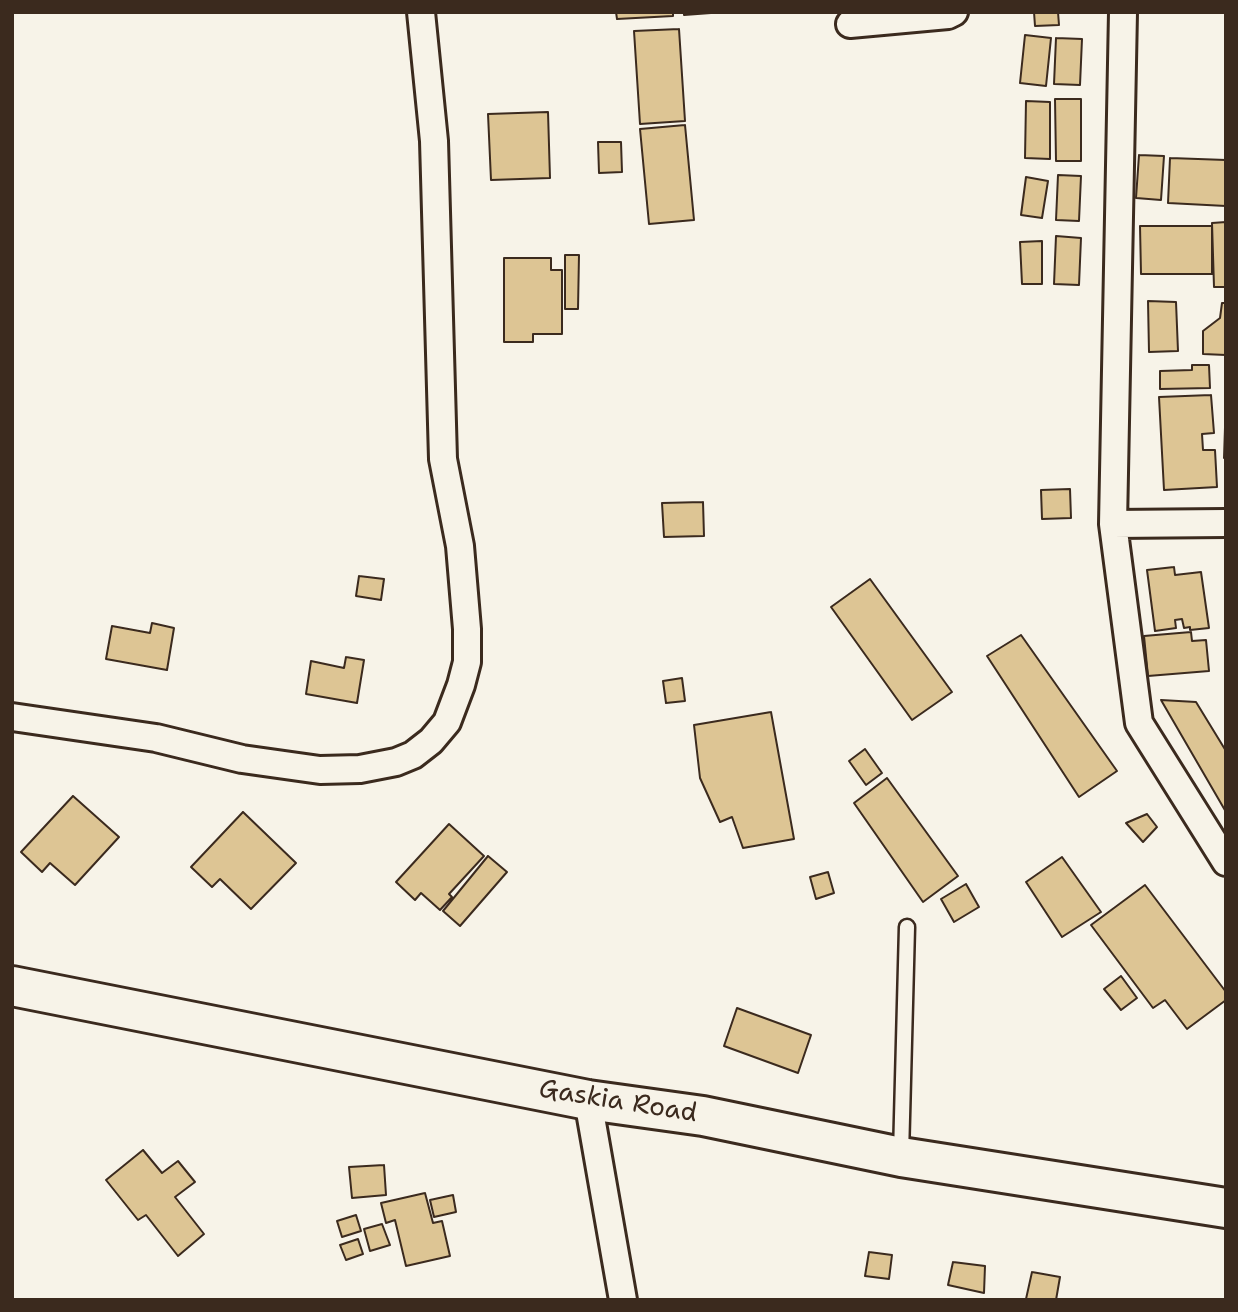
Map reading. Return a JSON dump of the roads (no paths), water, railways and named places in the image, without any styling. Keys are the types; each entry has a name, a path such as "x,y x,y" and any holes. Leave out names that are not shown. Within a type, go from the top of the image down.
{"main road":[{"name":"Gaskia Road","path":"13,990 588,1100 703,1116 901,1157 1226,1208"}],"street":[{"path":"12,717 156,738 242,759 320,770 360,769 396,762 413,755 431,741 447,722 467,662 467,629 460,546 443,459 434,141 421,12"},
{"path":"850,24 948,15 954,12"},
{"path":"1124,12 1113,524 1139,723 1226,862"},
{"path":"1113,524 1226,523"},
{"path":"588,1100 623,1300"}],"lane":[{"path":"901,1157 907,928"}]}
